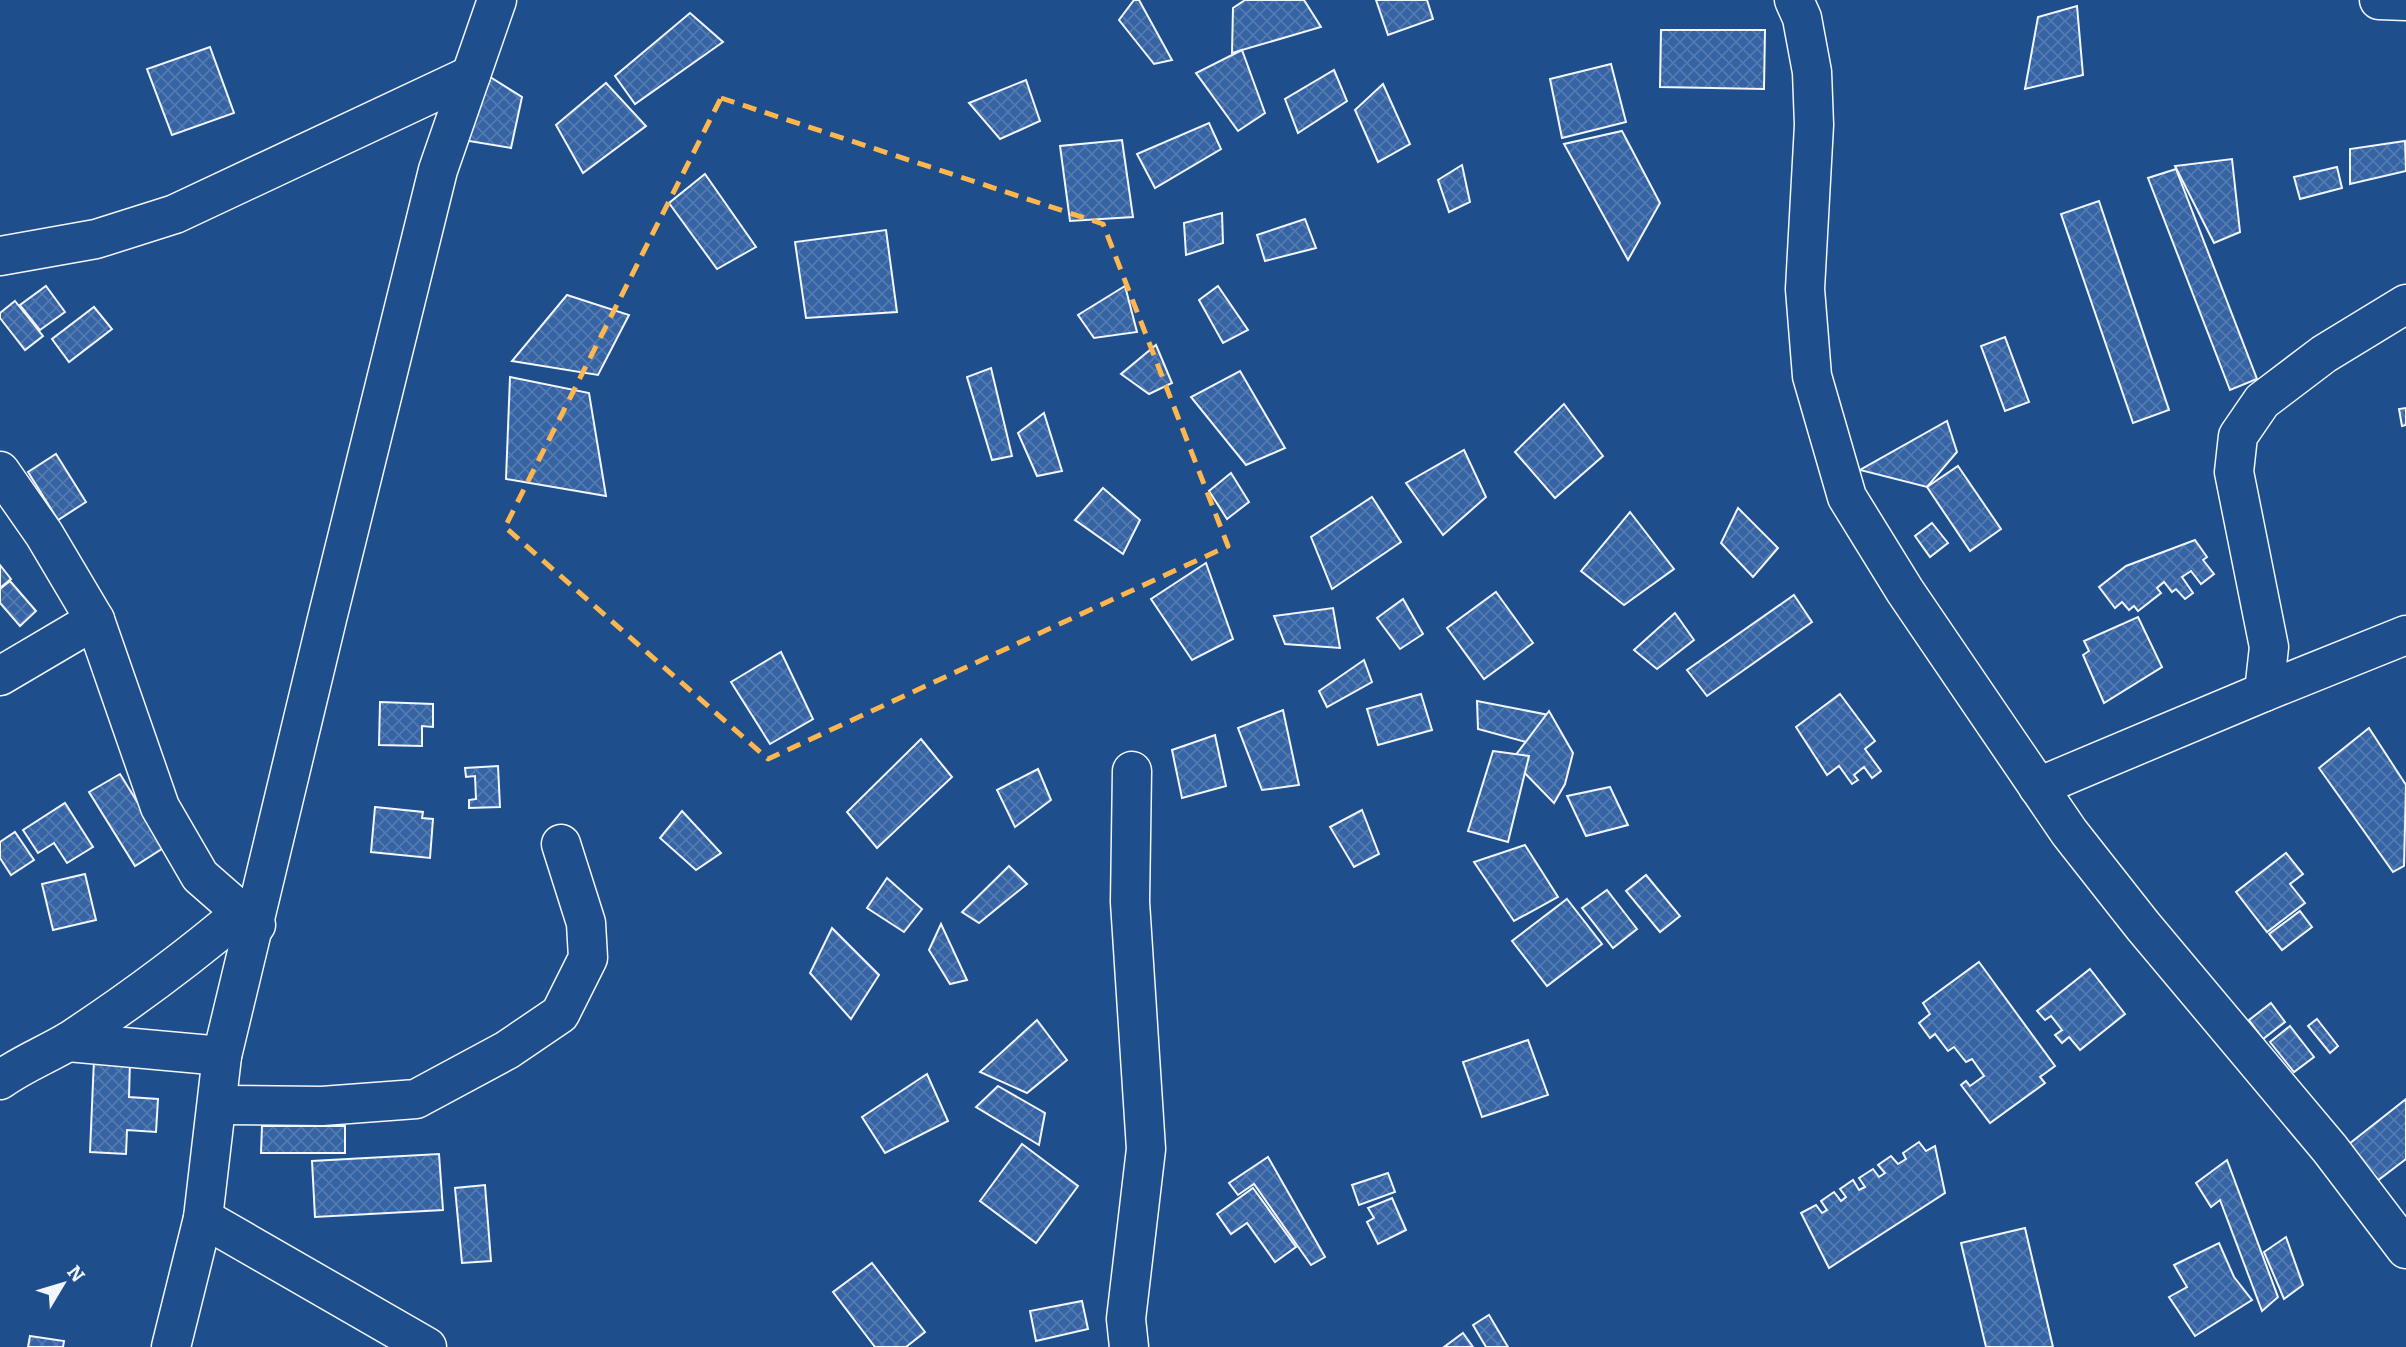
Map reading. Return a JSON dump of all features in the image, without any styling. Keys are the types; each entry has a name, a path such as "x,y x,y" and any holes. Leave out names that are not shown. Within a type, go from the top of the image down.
{"street":[{"path":"171,1347 203,1218 222,1056 248,919 438,170 497,0"},
{"path":"1794,0 1802,18 1812,72 1814,125 1805,289 1812,376 1847,497 1905,591 2069,832 2143,926 2330,1149 2406,1249"},
{"path":"2379,0 2406,1"},
{"path":"0,256 96,239 175,214 471,75"},
{"path":"2264,692 2269,648 2234,472 2238,436 2262,401 2324,354 2406,304"},
{"path":"0,471 44,534 95,620 160,807 200,876 248,919"},
{"path":"0,676 95,620"},
{"path":"2038,787 2406,635"},
{"path":"1129,1347 1126,1319 1146,1149 1130,902 1132,771"},
{"path":"218,1105 322,1105 416,1099 507,1050 560,1014 588,957 586,923 561,844"},
{"path":"0,1080 68,1042 248,919"},
{"path":"68,1042 222,1056"},
{"path":"203,1218 427,1347"}],"highlighted area":[{"path":"721,98 1103,224 1228,546 768,759 505,527"}],"building":[{"path":"1134,0 1139,0 1172,60 1154,64 1119,20"},
{"path":"1245,0 1304,0 1321,27 1232,53 1233,8"},
{"path":"1376,0 1427,0 1433,19 1388,35"},
{"path":"2077,6 2083,75 2025,89 2038,17"},
{"path":"690,13 723,42 635,104 615,76"},
{"path":"1661,30 1765,30 1764,89 1660,87"},
{"path":"210,47 234,113 172,135 147,69"},
{"path":"1242,50 1265,113 1238,131 1196,73"},
{"path":"1611,64 1626,122 1562,138 1550,79"},
{"path":"1334,70 1347,101 1298,133 1285,99"},
{"path":"487,75 522,97 511,148 463,140"},
{"path":"1026,80 1040,121 1000,139 969,103"},
{"path":"606,83 646,126 583,173 556,125"},
{"path":"1383,84 1410,144 1378,162 1355,110"},
{"path":"1209,123 1221,149 1155,188 1137,154"},
{"path":"1622,131 1660,203 1628,260 1564,144"},
{"path":"1122,140 1133,217 1070,221 1060,146"},
{"path":"2405,141 2406,171 2350,184 2350,149"},
{"path":"2232,159 2240,232 2214,243 2175,166"},
{"path":"1462,165 1470,202 1449,212 1438,180"},
{"path":"2337,167 2342,188 2300,199 2294,177"},
{"path":"2176,169 2257,379 2230,390 2148,178"},
{"path":"705,174 756,247 717,269 669,203"},
{"path":"2099,201 2169,410 2133,423 2061,214"},
{"path":"1222,213 1223,243 1186,255 1184,223"},
{"path":"1305,219 1316,248 1265,261 1257,235"},
{"path":"886,230 897,312 806,318 795,242"},
{"path":"46,286 65,312 40,330 20,305"},
{"path":"1125,286 1137,332 1094,338 1078,315"},
{"path":"1218,286 1248,330 1223,343 1199,300"},
{"path":"567,295 629,315 598,375 512,361"},
{"path":"15,301 43,336 25,350 0,318 0,313"},
{"path":"94,307 112,329 69,362 52,339"},
{"path":"2005,337 2029,402 2005,411 1981,346"},
{"path":"1156,345 1172,383 1149,394 1121,374"},
{"path":"991,368 1012,456 992,460 967,377"},
{"path":"1240,371 1285,448 1246,465 1191,397"},
{"path":"510,377 589,393 606,496 506,479"},
{"path":"1564,404 1603,456 1555,498 1515,452"},
{"path":"2406,408 2406,425 2402,426 2399,409"},
{"path":"1044,413 1062,471 1037,476 1018,433"},
{"path":"1947,421 1957,452 1927,487 1860,470"},
{"path":"1464,450 1486,497 1443,535 1406,483"},
{"path":"56,454 86,502 58,520 28,472"},
{"path":"1958,466 2001,529 1970,551 1927,487"},
{"path":"1231,473 1249,502 1227,519 1209,491"},
{"path":"1103,488 1140,520 1123,554 1075,520"},
{"path":"1372,497 1401,542 1332,589 1311,537"},
{"path":"1738,508 1778,548 1753,577 1721,543"},
{"path":"1630,512 1674,569 1624,605 1581,571"},
{"path":"1932,523 1948,543 1930,557 1915,536"},
{"path":"2195,540 2207,557 2203,560 2214,574 2201,584 2191,571 2182,577 2193,593 2185,599 2176,589 2172,592 2164,582 2157,588 2161,593 2138,611 2134,606 2129,610 2122,602 2115,608 2099,587 2126,566"},
{"path":"1206,563 1233,639 1192,660 1151,599"},
{"path":"0,565 11,579 0,588"},
{"path":"10,581 36,611 20,626 0,603 0,589"},
{"path":"1496,592 1533,643 1484,679 1447,628"},
{"path":"1794,595 1812,622 1707,696 1687,670"},
{"path":"1403,599 1423,634 1400,649 1377,618"},
{"path":"1333,608 1340,648 1285,644 1274,616"},
{"path":"1675,613 1694,640 1657,669 1634,650"},
{"path":"2138,617 2162,667 2104,703 2083,655 2089,651 2084,641"},
{"path":"781,652 813,719 770,744 731,682"},
{"path":"1364,660 1372,682 1327,707 1319,691"},
{"path":"1421,694 1432,730 1378,745 1367,709"},
{"path":"1840,694 1875,741 1865,749 1881,771 1872,778 1864,767 1854,775 1858,780 1852,784 1839,766 1827,775 1796,727"},
{"path":"1477,701 1549,715 1537,745 1478,729"},
{"path":"380,702 433,704 433,727 422,726 422,746 379,745"},
{"path":"1283,710 1299,785 1262,790 1238,728"},
{"path":"1549,711 1573,753 1565,784 1554,803 1512,760"},
{"path":"2369,728 2406,785 2404,866 2393,872 2319,768"},
{"path":"1215,735 1226,786 1182,798 1172,750"},
{"path":"921,739 952,777 877,848 847,812"},
{"path":"1493,751 1529,756 1508,842 1468,831"},
{"path":"498,766 500,807 469,808 469,800 476,799 475,776 466,777 465,768"},
{"path":"1038,769 1051,800 1015,827 997,790"},
{"path":"120,774 165,847 135,866 89,792"},
{"path":"1610,787 1628,825 1586,836 1567,796"},
{"path":"65,803 93,847 67,863 54,843 38,853 23,830"},
{"path":"375,807 423,812 422,818 433,819 430,858 371,852"},
{"path":"1362,810 1379,854 1354,867 1330,827"},
{"path":"682,811 721,853 696,870 660,838"},
{"path":"15,832 34,860 11,875 0,858 0,842"},
{"path":"1525,845 1558,897 1514,921 1474,862"},
{"path":"2286,853 2303,874 2290,884 2305,903 2267,932 2236,892"},
{"path":"1009,866 1027,884 979,923 962,912"},
{"path":"85,874 96,920 53,930 42,884"},
{"path":"1646,875 1680,916 1660,932 1626,891"},
{"path":"887,878 922,909 904,932 867,908"},
{"path":"1607,890 1637,929 1613,948 1582,908"},
{"path":"1567,899 1602,944 1547,986 1512,941"},
{"path":"2300,911 2312,927 2282,950 2269,934"},
{"path":"941,924 967,980 950,984 929,950"},
{"path":"832,928 879,975 851,1019 810,973"},
{"path":"1979,962 2055,1066 2040,1077 2045,1083 1990,1123 1961,1085 1966,1081 1970,1086 1984,1076 1972,1059 1966,1062 1954,1047 1948,1051 1935,1034 1930,1038 1919,1023 1930,1014 1923,1003"},
{"path":"2090,969 2125,1014 2080,1050 2069,1037 2062,1043 2055,1035 2062,1030 2051,1016 2045,1020 2037,1011"},
{"path":"2271,1003 2285,1022 2263,1039 2249,1020"},
{"path":"2317,1019 2338,1046 2330,1053 2308,1026"},
{"path":"1037,1020 1067,1060 1027,1093 980,1072"},
{"path":"2290,1026 2314,1057 2294,1072 2270,1042"},
{"path":"1528,1040 1548,1095 1482,1117 1463,1062"},
{"path":"94,1059 130,1061 129,1097 158,1099 156,1132 127,1130 126,1154 90,1152"},
{"path":"927,1074 948,1121 885,1153 862,1117"},
{"path":"998,1086 1045,1113 1039,1145 976,1107"},
{"path":"2406,1099 2406,1159 2377,1181 2349,1144"},
{"path":"262,1126 345,1126 345,1153 261,1153"},
{"path":"1919,1142 1926,1151 1935,1146 1945,1193 1829,1268 1801,1213 1816,1205 1822,1213 1827,1210 1821,1201 1834,1192 1841,1201 1846,1197 1840,1189 1853,1180 1859,1190 1865,1187 1859,1178 1873,1169 1879,1177 1885,1173 1878,1165 1891,1156 1898,1164 1906,1159 1903,1153"},
{"path":"1022,1144 1078,1186 1036,1243 980,1201"},
{"path":"439,1154 443,1210 315,1217 312,1161"},
{"path":"1268,1157 1325,1257 1311,1265 1254,1184 1238,1195 1229,1183"},
{"path":"2227,1160 2278,1297 2262,1311 2220,1200 2211,1207 2196,1183"},
{"path":"1388,1173 1395,1192 1359,1205 1352,1185"},
{"path":"485,1185 491,1261 462,1263 455,1188"},
{"path":"1253,1188 1296,1247 1275,1262 1247,1223 1231,1234 1217,1214"},
{"path":"1392,1198 1406,1230 1378,1244 1367,1222 1374,1218 1368,1208"},
{"path":"2025,1228 2053,1347 1986,1347 1961,1243"},
{"path":"2286,1237 2303,1285 2284,1299 2264,1252"},
{"path":"2219,1243 2234,1277 2252,1300 2195,1336 2169,1297 2187,1287 2174,1265"},
{"path":"872,1263 925,1332 906,1347 875,1347 833,1292"},
{"path":"1082,1301 1088,1329 1036,1341 1030,1311"},
{"path":"1489,1315 1508,1347 1486,1347 1473,1325"},
{"path":"1463,1333 1473,1347 1444,1347"},
{"path":"30,1336 64,1341 63,1347 28,1347"}]}
